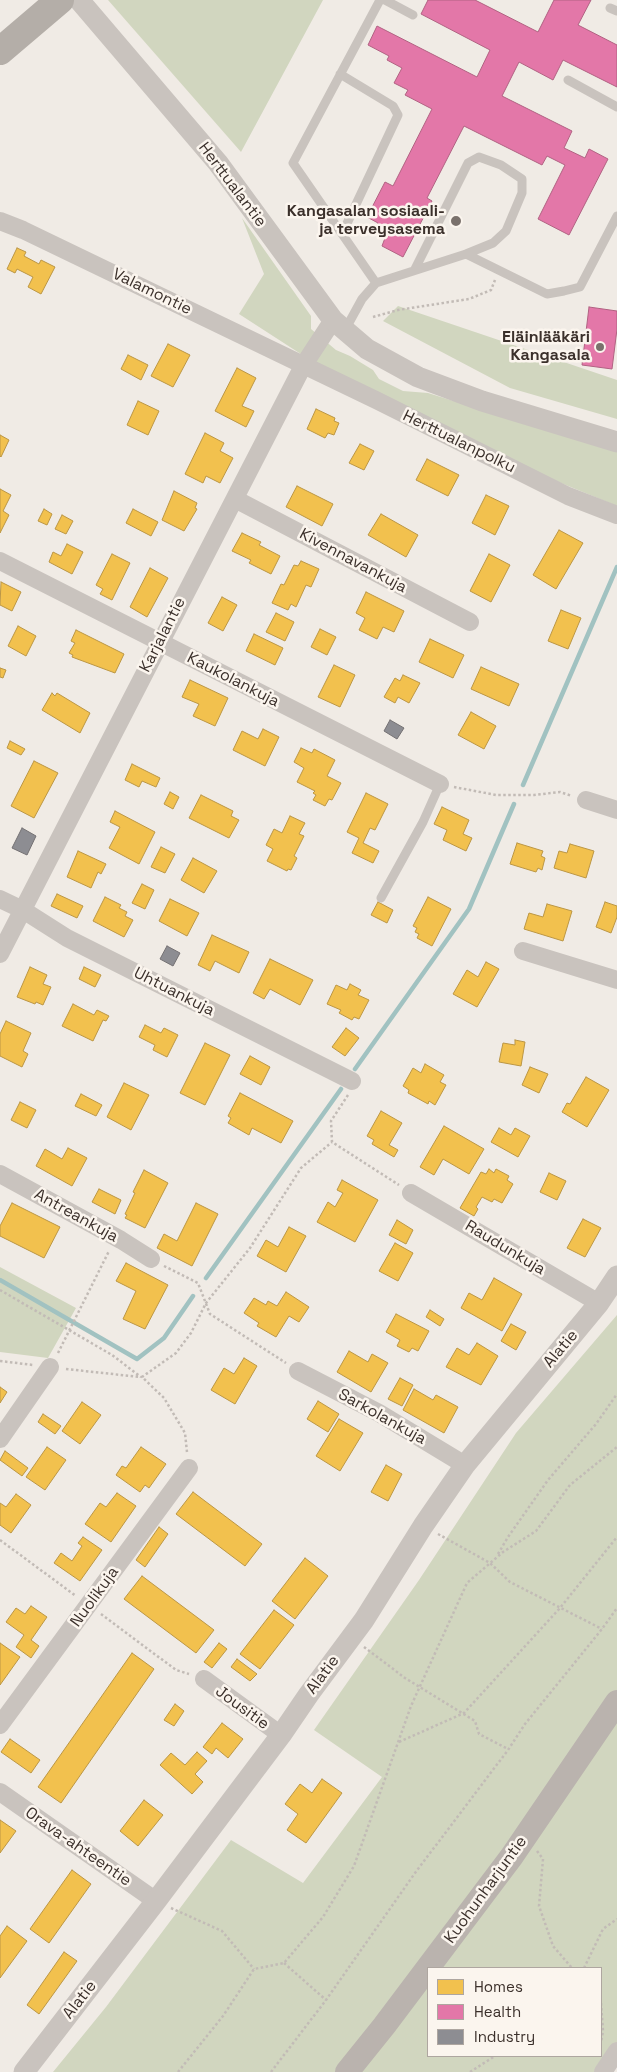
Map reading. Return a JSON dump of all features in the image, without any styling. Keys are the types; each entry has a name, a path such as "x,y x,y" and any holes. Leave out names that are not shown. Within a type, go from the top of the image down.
{"highway":[{"path":"0,51 53,6"}],"main road":[{"name":"Kuohunharjuntie","path":"428,1967 525,1836 617,1702"},
{"name":"Kuohunharjuntie","path":"347,2072 427,1968"}],"street":[{"name":"Herttualantie","path":"79,0 218,163 339,325 367,349 418,377 482,401 617,442"},
{"name":"Valamontie","path":"0,221 23,230 303,366"},
{"name":"Karjalantie","path":"0,954 303,366 339,325"},
{"name":"Herttualanpolku","path":"303,366 568,496 617,515"},
{"name":"Kivennavankuja","path":"236,499 470,622"},
{"name":"Kaukolankuja","path":"0,561 440,784"},
{"path":"586,800 617,810"},
{"name":"Uhtuankuja","path":"0,899 23,910 67,938 352,1081"},
{"path":"523,951 617,980"},
{"name":"Antreankuja","path":"0,1174 151,1259"},
{"name":"Raudunkuja","path":"411,1193 599,1303"},
{"name":"Alatie","path":"24,2072 281,1735 352,1637 423,1526 465,1465 599,1303 617,1276"},
{"path":"0,1438 50,1367"},
{"name":"Sarkolankuja","path":"298,1371 379,1413 465,1465"},
{"name":"Nuolikuja","path":"0,1725 189,1468"},
{"name":"Jousitie","path":"204,1679 281,1735"},
{"name":"Orava-ahteentie","path":"0,1792 156,1901"},
{"path":"603,2072 617,2051"}],"lane":[{"path":"376,283 293,163 380,0"},
{"path":"385,0 413,15"},
{"path":"340,74 393,106 398,114 342,234"},
{"path":"568,80 617,107"},
{"path":"339,325 376,283 494,243 506,231 522,193 522,179 501,165 480,157 468,163 415,269"},
{"path":"466,254 546,294 580,287 617,216"},
{"path":"382,898 423,822 440,784"}],"path":[{"path":"373,317 398,310 470,299 491,290 499,271"},
{"path":"440,784 496,795 534,795 560,792 586,800"},
{"path":"332,1142 331,1120 349,1094 352,1081"},
{"path":"332,1142 411,1193"},
{"path":"0,1361 142,1377 176,1353 191,1333 206,1303 250,1248 301,1168 332,1142"},
{"path":"50,1367 71,1329 109,1250 120,1240"},
{"path":"151,1259 198,1283 210,1314 298,1371"},
{"path":"0,1290 71,1329 142,1377 164,1398 185,1433 189,1468"},
{"path":"496,1557 548,1480 596,1424 617,1394"},
{"path":"178,2072 223,2016 254,1968 284,1963 323,1917 354,1866 412,1706 467,1583 496,1557 536,1531 570,1484 617,1447"},
{"path":"423,1526 490,1563 510,1582 602,1629"},
{"path":"399,1742 464,1713 560,1608 617,1537"},
{"path":"271,2072 326,2000 415,1873 508,1750 525,1724 617,1608"},
{"path":"352,1637 383,1663 475,1721 478,1734 508,1750"},
{"path":"525,1836 543,1859 539,1906 553,1946 571,1967"},
{"path":"156,1901 222,1931 254,1968"},
{"path":"584,1967 603,1929 617,1919"},
{"path":"284,1963 326,2000"},
{"path":"602,2016 602,2036"},
{"path":"470,2072 493,2057"}],"green space":[{"path":"108,0 323,0 241,152"},
{"path":"242,218 311,316 311,329 336,350 373,370 379,379 403,391 428,393 617,452 617,506 539,474 324,369 239,314 264,274"},
{"path":"398,306 617,380 617,419 510,388 383,321"},
{"path":"0,1267 76,1308 48,1358 0,1352"},
{"path":"617,1315 617,2051 603,2072 53,2072 106,2007 231,1840 303,1883 382,1777 314,1730 419,1580 516,1433"}],"building: Homes":[{"path":"17,248 26,252 24,256 39,264 41,260 55,267 41,294 28,287 33,277 17,269 15,273 7,269"},
{"path":"168,344 190,355 173,387 151,376"},
{"path":"128,355 148,365 141,380 121,369"},
{"path":"237,368 256,378 242,406 254,411 246,427 215,411"},
{"path":"138,401 159,411 148,435 127,425"},
{"path":"316,409 335,418 334,421 339,423 334,435 328,433 325,438 307,429"},
{"path":"205,433 224,443 220,451 233,458 220,483 206,476 203,483 185,474"},
{"path":"0,435 9,440 1,457 0,456"},
{"path":"360,444 374,451 364,470 349,463"},
{"path":"427,459 459,475 448,496 416,480"},
{"path":"297,486 333,504 322,526 286,507"},
{"path":"0,489 11,495 3,511 9,515 0,533"},
{"path":"174,491 197,503 195,508 197,509 184,531 162,520"},
{"path":"486,495 509,506 495,535 472,523"},
{"path":"44,509 52,514 47,525 38,521"},
{"path":"133,509 158,522 151,536 126,523"},
{"path":"381,514 418,535 406,557 368,535"},
{"path":"62,515 73,521 66,534 55,529"},
{"path":"559,530 583,543 556,589 533,575"},
{"path":"242,533 261,542 259,545 280,556 271,574 249,563 251,560 232,551"},
{"path":"67,544 83,552 72,574 49,562 53,552 61,556"},
{"path":"112,554 130,563 112,600 100,594 103,589 96,585"},
{"path":"489,554 510,565 491,602 470,591"},
{"path":"301,561 319,569 311,587 306,585 296,607 291,604 288,610 272,603 281,584 284,585 294,565 298,566"},
{"path":"150,568 168,578 147,617 130,607"},
{"path":"1,582 21,592 12,611 0,605"},
{"path":"366,592 404,611 394,632 383,627 377,639 359,630 365,618 356,613"},
{"path":"222,597 237,605 223,631 208,623"},
{"path":"561,610 581,618 568,649 548,641"},
{"path":"276,613 294,622 285,641 266,632"},
{"path":"18,626 36,636 26,656 8,646"},
{"path":"320,629 336,637 327,655 311,647"},
{"path":"76,630 124,654 115,673 72,657 73,655 69,653 75,643 71,641"},
{"path":"254,634 283,648 275,665 246,651"},
{"path":"430,639 464,655 453,678 419,662"},
{"path":"334,665 355,675 340,707 318,697"},
{"path":"481,667 519,684 509,706 471,689"},
{"path":"0,668 6,670 3,678 0,677"},
{"path":"403,675 420,683 409,703 398,697 395,703 384,697 395,678 400,681"},
{"path":"190,680 228,698 215,726 193,716 199,704 182,697"},
{"path":"52,693 55,696 57,693 90,713 80,733 42,710"},
{"path":"471,712 496,726 484,749 458,735"},
{"path":"263,729 279,737 265,766 233,750 242,731 258,739"},
{"path":"10,741 25,749 21,755 7,748"},
{"path":"301,748 312,753 314,749 335,760 327,776 341,783 332,800 329,799 325,806 313,800 316,795 313,793 315,791 297,782 304,768 294,762"},
{"path":"34,761 58,773 34,818 11,806"},
{"path":"132,764 160,778 156,787 142,781 139,787 125,780"},
{"path":"170,792 179,797 173,809 164,804"},
{"path":"366,793 388,804 375,830 370,828 363,843 379,851 373,863 352,853 359,838 347,832"},
{"path":"201,795 233,811 231,816 239,820 229,838 189,818"},
{"path":"442,807 469,820 463,834 472,838 466,851 443,840 447,830 434,824"},
{"path":"115,811 155,832 139,864 109,848 120,827 110,822"},
{"path":"290,816 305,823 299,834 304,836 294,856 297,858 291,870 288,869 287,871 267,861 273,849 266,845 274,829 282,833"},
{"path":"517,843 543,851 541,856 545,858 542,870 538,868 536,872 510,864"},
{"path":"570,844 594,851 586,878 554,868 559,851 567,853"},
{"path":"161,847 175,854 165,873 151,867"},
{"path":"78,851 106,864 101,874 98,872 91,888 67,877"},
{"path":"193,858 217,871 204,893 181,880"},
{"path":"142,884 154,890 145,909 132,903"},
{"path":"57,894 83,906 77,918 51,906"},
{"path":"105,897 121,905 119,908 127,912 125,916 133,920 124,937 93,921"},
{"path":"428,897 451,909 432,946 417,938 419,934 415,932 417,928 413,926"},
{"path":"170,899 199,913 187,936 159,921"},
{"path":"378,902 393,910 387,923 371,915"},
{"path":"605,902 617,906 617,917 611,933 596,927"},
{"path":"547,904 572,911 563,941 524,929 529,913 543,917"},
{"path":"212,935 249,952 239,973 215,961 210,971 198,965"},
{"path":"270,959 313,980 300,1005 270,989 264,999 253,993"},
{"path":"486,962 499,969 477,1007 453,994 467,970 478,977"},
{"path":"30,967 47,975 43,984 51,987 43,1005 17,997"},
{"path":"84,967 101,975 95,987 79,979"},
{"path":"350,984 361,990 358,995 369,1000 359,1019 354,1017 352,1020 339,1013 341,1010 327,1004 336,985 347,990"},
{"path":"73,1004 94,1015 97,1010 109,1016 106,1021 103,1020 93,1041 62,1026"},
{"path":"6,1021 31,1033 23,1051 28,1054 22,1067 0,1056 0,1034"},
{"path":"145,1025 161,1033 164,1028 178,1035 167,1057 153,1050 155,1045 139,1037"},
{"path":"346,1028 359,1038 345,1056 332,1047"},
{"path":"515,1040 525,1042 521,1066 499,1062 503,1043 515,1045"},
{"path":"205,1043 230,1055 205,1105 180,1093"},
{"path":"250,1056 270,1067 261,1085 240,1074"},
{"path":"425,1064 444,1075 440,1082 446,1085 435,1105 429,1101 428,1104 408,1093 409,1090 403,1086 413,1068 421,1073"},
{"path":"530,1067 548,1074 539,1093 522,1085"},
{"path":"586,1077 609,1090 587,1127 562,1112 567,1103 570,1104"},
{"path":"124,1083 149,1095 131,1130 107,1117"},
{"path":"240,1093 293,1121 281,1143 252,1128 249,1135 228,1123 231,1118 228,1116"},
{"path":"81,1094 102,1105 96,1116 75,1106"},
{"path":"20,1102 36,1110 27,1128 11,1120"},
{"path":"381,1111 402,1123 389,1145 398,1150 394,1157 372,1144 374,1140 367,1136"},
{"path":"444,1126 484,1149 469,1174 443,1159 434,1175 420,1167"},
{"path":"499,1128 511,1135 515,1128 530,1136 518,1157 491,1142"},
{"path":"68,1148 87,1158 72,1186 36,1166 45,1149 62,1159"},
{"path":"489,1169 494,1173 496,1169 509,1176 507,1180 513,1184 502,1203 494,1199 492,1202 482,1197 476,1207 478,1209 474,1216 460,1208 481,1172 486,1174"},
{"path":"144,1170 168,1183 145,1228 125,1218 135,1193 133,1192"},
{"path":"549,1173 566,1181 557,1200 540,1192"},
{"path":"342,1180 378,1200 355,1242 317,1222 328,1202 335,1207 343,1193 337,1190"},
{"path":"99,1189 121,1200 115,1214 92,1202"},
{"path":"12,1203 60,1227 44,1258 0,1236 0,1226"},
{"path":"196,1203 218,1214 192,1266 157,1248 164,1234 177,1241"},
{"path":"583,1219 601,1228 585,1257 567,1248"},
{"path":"397,1220 413,1230 406,1244 389,1235"},
{"path":"289,1227 306,1236 286,1272 257,1256 266,1240 278,1247"},
{"path":"395,1243 413,1253 398,1281 379,1271"},
{"path":"126,1263 168,1285 145,1329 123,1319 136,1291 116,1281"},
{"path":"494,1278 522,1294 502,1331 461,1308 469,1293 482,1300"},
{"path":"286,1292 309,1307 299,1322 289,1316 276,1337 257,1326 259,1323 244,1313 254,1298 266,1305 268,1301 277,1306"},
{"path":"430,1310 444,1319 440,1326 426,1317"},
{"path":"396,1314 429,1331 418,1351 412,1348 409,1352 397,1346 400,1340 386,1332"},
{"path":"511,1324 526,1332 516,1350 501,1341"},
{"path":"477,1343 498,1356 481,1385 446,1367 457,1348 469,1355"},
{"path":"349,1351 368,1362 372,1354 388,1363 371,1392 337,1372"},
{"path":"244,1358 257,1366 235,1404 211,1390 224,1368 234,1374"},
{"path":"400,1378 413,1385 402,1406 388,1399"},
{"path":"0,1387 7,1392 0,1403"},
{"path":"414,1389 433,1400 436,1395 458,1407 444,1433 403,1410"},
{"path":"318,1401 339,1414 328,1432 307,1419"},
{"path":"82,1402 101,1415 80,1444 62,1431"},
{"path":"43,1414 61,1426 55,1434 38,1422"},
{"path":"339,1419 363,1433 340,1471 316,1456"},
{"path":"47,1447 66,1460 45,1490 26,1477"},
{"path":"141,1447 166,1464 149,1488 145,1485 140,1492 116,1475 122,1466 126,1468"},
{"path":"5,1451 28,1468 22,1476 0,1460"},
{"path":"386,1465 402,1474 388,1501 371,1492"},
{"path":"193,1492 262,1544 245,1566 176,1514"},
{"path":"117,1493 136,1506 111,1542 85,1524 100,1503 106,1507"},
{"path":"16,1494 31,1505 11,1533 0,1525 0,1503 6,1507"},
{"path":"159,1527 168,1534 145,1567 136,1560"},
{"path":"83,1537 102,1550 80,1581 54,1563 61,1553 72,1561 82,1546 78,1543"},
{"path":"305,1558 328,1576 295,1619 272,1601"},
{"path":"142,1576 214,1630 196,1653 124,1599"},
{"path":"31,1606 47,1617 31,1640 39,1646 31,1658 16,1647 24,1635 6,1622 16,1608 25,1614"},
{"path":"274,1610 294,1625 260,1669 240,1654"},
{"path":"0,1643 20,1657 0,1685"},
{"path":"219,1643 227,1649 212,1668 204,1662"},
{"path":"132,1653 154,1669 61,1803 38,1787"},
{"path":"237,1659 257,1674 250,1681 231,1667"},
{"path":"175,1704 184,1711 174,1726 164,1720"},
{"path":"222,1723 243,1739 228,1758 216,1748 212,1754 203,1747"},
{"path":"10,1739 40,1760 31,1773 1,1752"},
{"path":"197,1752 207,1761 195,1774 203,1782 192,1794 160,1765 171,1753 185,1765"},
{"path":"322,1779 342,1793 306,1843 287,1830 298,1814 285,1804 300,1784 312,1793"},
{"path":"144,1800 163,1815 138,1846 120,1831"},
{"path":"0,1820 16,1831 0,1853"},
{"path":"72,1870 91,1884 49,1943 30,1929"},
{"path":"7,1926 27,1941 0,1978 0,1936"},
{"path":"64,1952 77,1961 39,2014 27,2005"}],"building: Health":[{"path":"428,0 475,0 538,32 554,0 591,0 578,25 617,45 617,87 563,60 553,80 519,62 502,96 572,131 564,148 585,158 589,149 608,159 569,235 538,219 565,165 547,156 542,165 464,126 427,198 432,201 403,257 382,246 385,238 373,232 378,223 367,217 385,182 393,186 432,109 405,95 408,90 394,83 402,68 387,60 389,56 368,45 377,26 477,77 490,50 421,14"},
{"name":"Eläinlääkäri Kangasala","path":"589,307 617,311 617,329 612,369 582,365"}],"building: Industry":[{"path":"390,720 404,728 397,739 384,731"},
{"path":"22,828 36,836 27,855 12,848"},
{"path":"167,946 180,953 173,966 160,959"}],"waterway":[{"path":"523,785 617,567"},
{"path":"355,1069 469,909 514,804"},
{"path":"206,1278 341,1089"},
{"path":"0,1280 137,1359 164,1338 193,1296"}],"place":[{"name":"Kangasalan sosiaali- ja terveysasema","path":"456,221"},
{"name":"Eläinlääkäri Kangasala","path":"600,347"}]}
